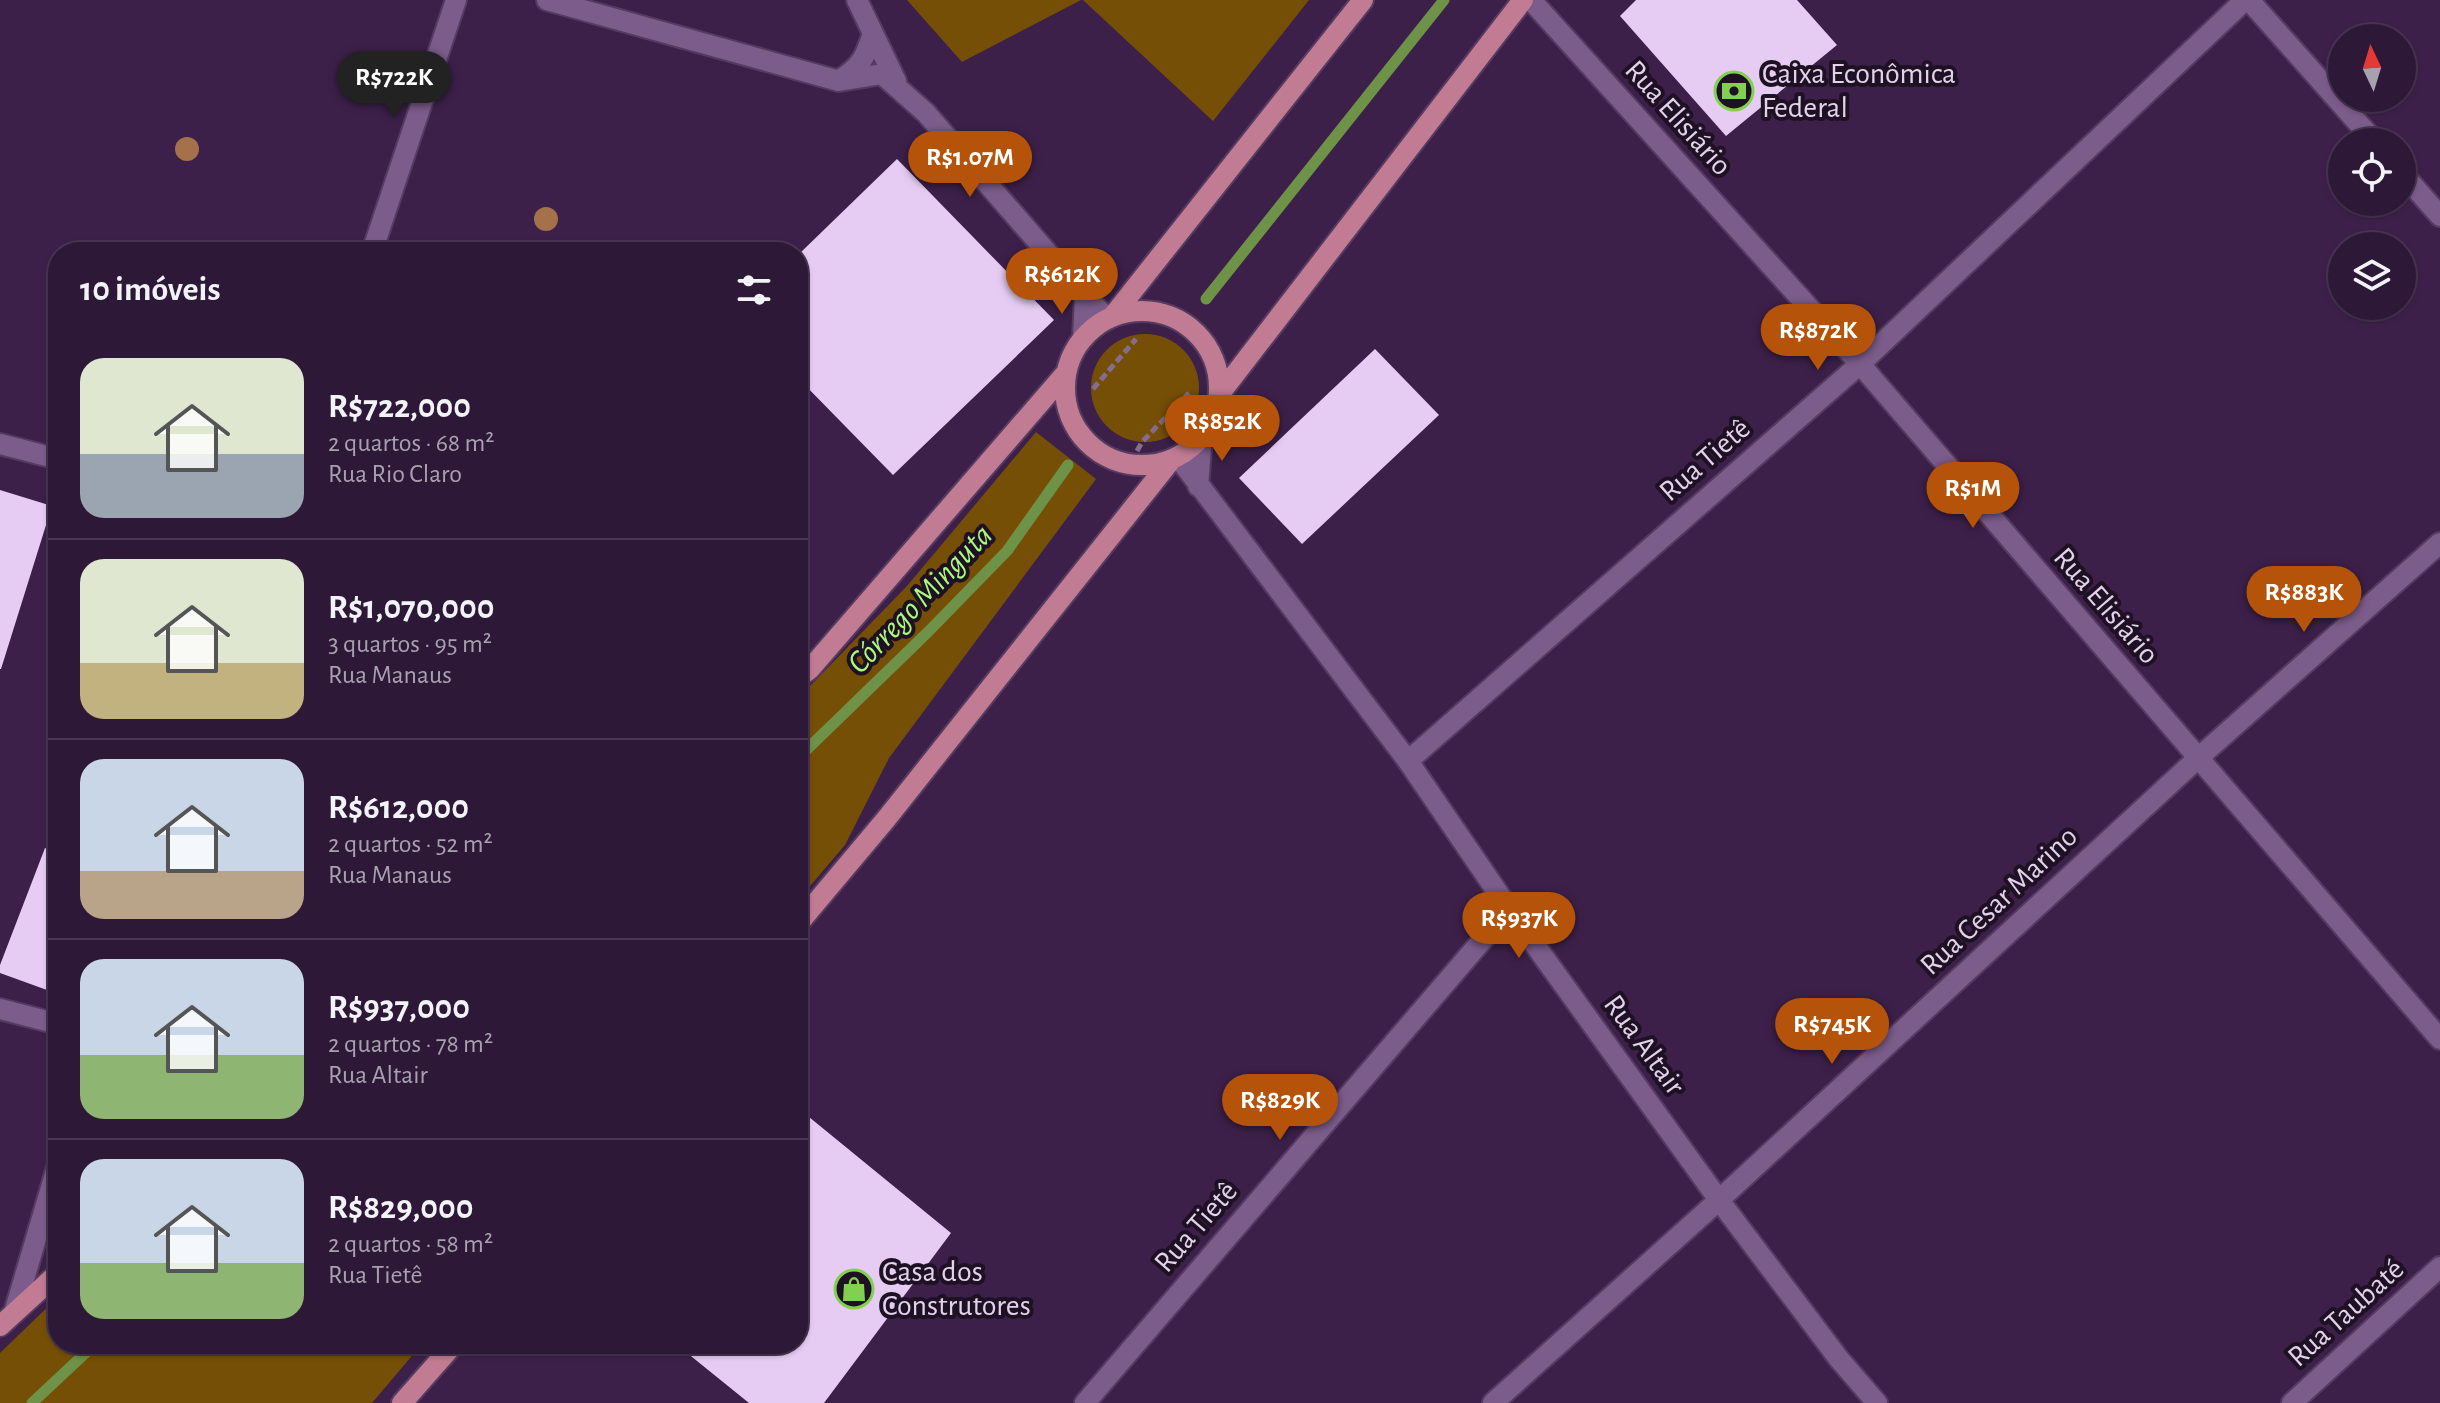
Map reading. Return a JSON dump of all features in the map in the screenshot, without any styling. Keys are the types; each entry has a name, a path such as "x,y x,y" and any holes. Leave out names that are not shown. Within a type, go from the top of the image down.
{"main road":[{"path":"1110,318 1147,311 1166,314 1185,323 1212,354 1218,374 1219,395 1215,414 1194,446 1175,458 1160,464 1141,466 1122,463 1103,456 1087,444 1074,427 1064,388 1065,374 1075,349 1083,338 1110,318 1363,0"},
{"path":"1219,395 1523,0"},
{"path":"808,670 1065,374"},
{"path":"808,912 1175,458"},
{"path":"7,1320 48,1282"},
{"path":"402,1403 445,1354"}],"street":[{"path":"375,242 456,0"},
{"path":"547,0 839,81 882,74 896,81 857,0"},
{"name":"Rua Elisiário","path":"1531,0 1860,364 2440,1039"},
{"path":"2247,0 2362,128"},
{"name":"Rua Tietê","path":"1408,761 1860,364 2247,0"},
{"path":"839,81 857,69 873,33"},
{"path":"882,74 926,113 1085,296 1110,318"},
{"path":"2416,189 2440,216"},
{"path":"1083,338 1085,296"},
{"path":"1198,486 1202,436"},
{"path":"0,444 48,456"},
{"name":"Rua Altair","path":"1175,458 1408,761 1509,909 1719,1200 1839,1359 1877,1403"},
{"name":"Rua Cesar Marino","path":"1493,1403 1719,1200 2197,759 2440,543"},
{"name":"Rua Tietê","path":"1085,1403 1509,909"},
{"path":"0,1009 48,1021"},
{"path":"7,1320 48,1195"},
{"name":"Rua Taubaté","path":"2292,1403 2440,1267"}],"path":[{"path":"1090,392 1141,333"},
{"path":"1142,442 1190,392"}],"shaded area":[{"path":"907,0 1081,0 962,62"},
{"path":"1083,0 1309,0 1213,121"},
{"path":"1145,334 1166,338 1183,350 1195,367 1199,388 1195,409 1183,426 1166,438 1145,442 1124,438 1107,426 1095,409 1091,388 1095,367 1107,350 1124,338"},
{"path":"1036,432 1096,479 889,758 845,845 808,888 808,687 907,586"},
{"path":"48,1307 48,1354 414,1354 372,1403 0,1403 0,1353"}],"building":[{"name":"Caixa Econômica Federal","path":"1636,0 1797,0 1837,45 1726,136 1620,16"},
{"path":"897,159 1054,320 893,475 808,388 808,245"},
{"path":"1375,349 1439,415 1302,544 1239,478"},
{"path":"0,490 48,505 48,519 0,669"},
{"path":"45,848 48,849 48,990 0,973 0,965"},
{"name":"Casa dos Construtores","path":"808,1116 951,1233 824,1403 749,1403 688,1354 808,1354"}],"waterway":[{"name":"Córrego Minguta","path":"1206,299 1444,0"},
{"name":"Córrego Minguta","path":"808,748 1007,551 1068,465"},
{"name":"Córrego Minguta","path":"32,1403 84,1354"}],"place":[{"name":"Caixa Econômica Federal","path":"1734,91"},
{"name":"Casa dos Construtores","path":"854,1289"}]}
